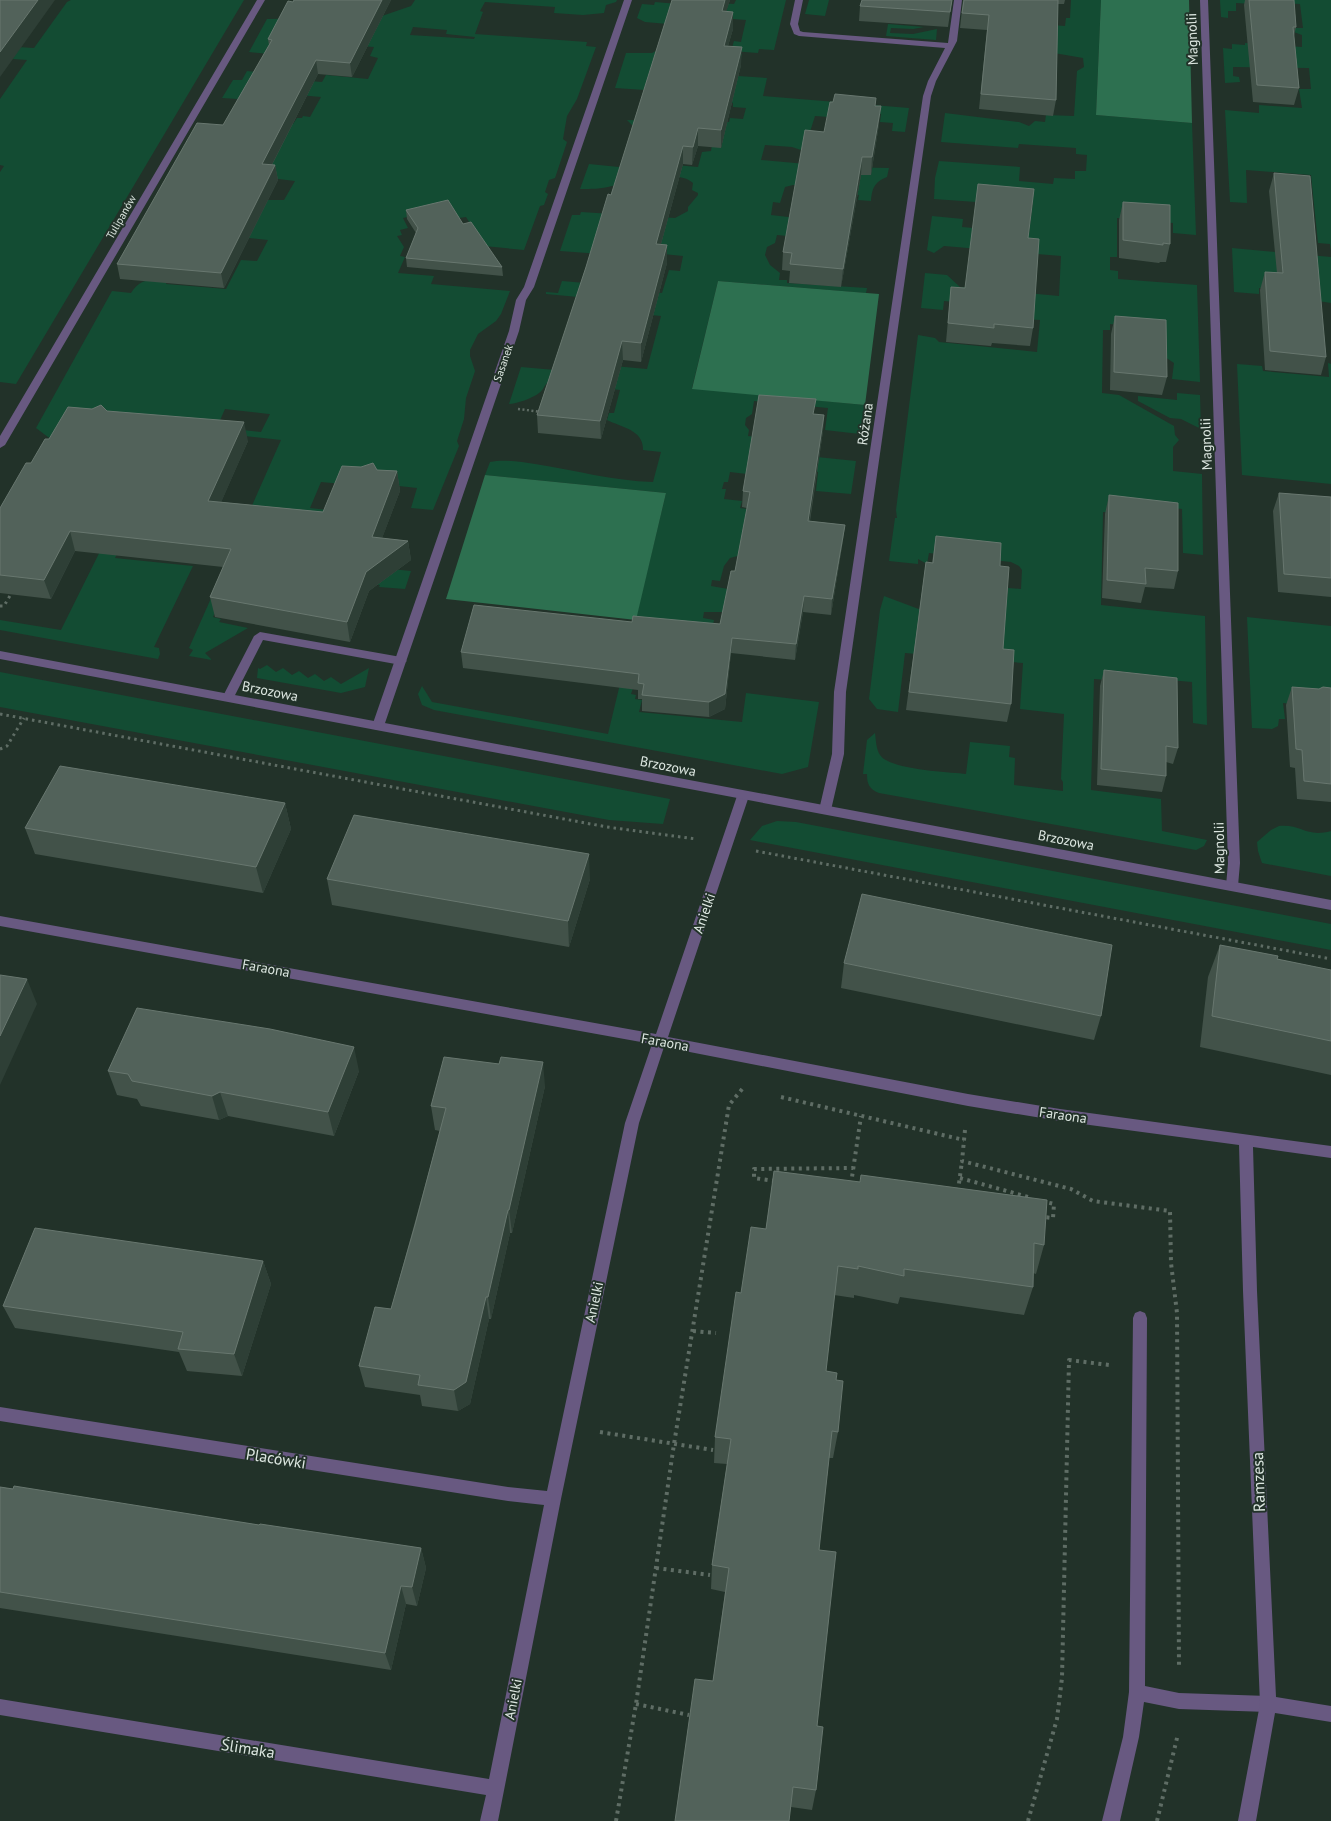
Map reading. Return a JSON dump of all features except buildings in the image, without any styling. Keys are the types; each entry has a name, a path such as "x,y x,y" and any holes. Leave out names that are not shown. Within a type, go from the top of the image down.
{"street":[{"name":"Tulipanów","path":"0,445 260,0"},
{"name":"Sasanek","path":"378,726 511,340 521,300 529,287 628,0"},
{"path":"799,0 794,24 797,32 802,34 951,46"},
{"name":"Różana","path":"826,810 835,771 840,692 927,96 932,81 951,46 955,32 958,0"},
{"name":"Magnolii","path":"1204,0 1234,863 1232,886"},
{"path":"228,698 260,636 400,661"},
{"name":"Brzozowa","path":"0,655 742,796 826,810 1331,905"},
{"name":"Anielki","path":"489,1821 552,1500 632,1123 742,796"},
{"name":"Faraona","path":"0,921 342,982 1041,1112 1331,1152"},
{"name":"Ramzesa","path":"1246,1140 1250,1291 1268,1704 1247,1821"},
{"path":"1111,1821 1131,1737 1137,1692 1140,1318"},
{"name":"Placówki","path":"0,1414 478,1490 552,1500"},
{"path":"1137,1692 1179,1701 1268,1704 1331,1714"},
{"name":"Ślimaka","path":"0,1707 495,1788"}],"path":[{"path":"533,411 545,412"},
{"path":"0,606 4,606 11,594"},
{"path":"0,714 607,827 700,840"},
{"path":"0,749 7,746 24,718"},
{"path":"752,850 1331,959"},
{"path":"850,1191 865,1080"},
{"path":"616,1821 636,1704 674,1444 729,1105 744,1089 744,1081"},
{"path":"744,1089 752,1091"},
{"path":"780,1097 964,1140"},
{"path":"958,1194 962,1161"},
{"path":"783,1182 754,1178 754,1169 853,1168"},
{"path":"960,1178 1054,1204 1053,1218 1034,1216"},
{"path":"1167,1312 1177,1314"},
{"path":"693,1331 716,1333"},
{"path":"1028,1821 1056,1719 1062,1678 1069,1360 1113,1366 1113,1357"},
{"path":"568,1426 713,1450"},
{"path":"656,1568 710,1575"},
{"path":"636,1704 689,1715"}],"green space":[{"path":"71,0 244,0 16,384 0,382 0,172 4,166 0,165 0,99 27,60 0,58 0,46 34,48 67,2"},
{"path":"415,0 617,0 606,5 604,13 583,15 554,13 555,7 485,2 480,11 483,12 475,34 587,42 586,46 596,47 577,99 567,116 563,139 567,142 555,178 549,180 545,192 548,194 544,205 540,206 524,250 484,246 466,217 459,218 451,207 403,218 408,228 400,230 402,235 397,236 404,247 400,256 405,257 398,273 434,276 431,284 510,291 501,314 496,321 478,334 470,350 475,371 466,398 464,419 457,441 459,446 433,510 411,508 417,488 345,480 343,484 321,482 310,508 327,510 391,569 411,571 405,589 234,569 213,617 221,619 219,622 248,628 205,653 212,660 189,656 193,650 189,648 281,440 179,429 115,558 193,566 154,647 159,648 160,654 158,659 0,630 0,620 61,630 123,505 56,443 36,428 112,291 131,293 138,284 147,280 168,280 166,284 226,289 241,260 257,261 268,240 232,236 260,200 284,200 295,181 253,176 286,124 293,124 297,118 302,118 303,116 310,117 321,97 241,93 238,99 222,98 233,80 242,80 247,71 264,73 282,79 322,82 326,75 368,79 378,58 370,56 374,47 348,45 269,54 249,52 267,19 379,17 411,6","holes":["413,27 447,30 446,34 475,37 474,39 410,35","225,409 269,414 270,414 261,432 217,427"]},
{"path":"736,0 786,0 774,50 759,49 758,53 731,51 734,41 741,42 746,20 682,15 668,24 645,22 637,18 642,4 654,5 655,2 689,5 690,1 734,4"},
{"path":"809,0 829,0 825,16 805,14"},
{"path":"1071,0 1101,0 1096,115 1192,123 1196,235 1173,233 1173,223 1117,218 1117,257 1110,257 1110,270 1118,271 1118,279 1197,285 1200,382 1172,379 1174,363 1165,357 1148,328 1110,324 1110,330 1103,330 1102,393 1119,395 1174,426 1175,435 1179,440 1173,447 1173,471 1202,474 1203,555 1183,553 1182,509 1136,504 1135,515 1103,512 1101,605 1205,616 1207,725 1193,723 1192,682 1169,680 1169,677 1108,670 1107,680 1094,679 1091,790 1161,799 1162,831 1207,840 1204,846 1196,850 879,793 869,786 867,774 863,774 867,740 875,733 879,753 886,760 907,767 934,771 966,774 970,742 1010,746 1009,757 1015,758 1014,785 1063,791 1061,779 1064,714 1020,709 1023,663 905,653 898,712 877,709 869,699 880,610 884,596 924,611 977,606 1006,608 1008,588 1021,589 1022,570 1011,562 929,553 927,564 918,559 918,564 889,561 895,518 897,518 896,510 918,335 935,338 939,342 1037,352 1040,320 1023,319 1023,308 944,301 943,310 921,308 925,273 947,275 960,287 1059,296 1061,256 944,246 934,253 927,250 932,216 963,219 962,227 1029,233 1033,201 1005,198 1004,204 934,199 935,178 939,161 1020,167 1019,181 1053,184 1054,178 1075,179 1075,171 1086,171 1087,155 1076,154 1076,148 1019,144 1018,148 941,142 945,113 1019,122 1029,126 1035,121 1045,122 1046,115 1074,116 1077,71 1084,67 1083,58 1054,53 1026,23 1065,26 1066,18 1070,18"},
{"path":"1101,0 1189,0 1192,123 1096,115"},
{"path":"1220,0 1331,0 1331,251 1330,244 1318,243 1311,175 1246,170 1247,203 1230,202 1225,110 1259,113 1259,105 1302,108 1299,89 1311,89 1309,68 1233,67 1233,76 1239,77 1240,82 1225,83 1223,48 1232,49 1232,44 1245,45 1245,43 1302,47 1302,35 1291,31 1290,28 1303,28 1300,4 1236,3 1236,11 1228,11 1228,18 1221,17"},
{"path":"888,24 924,27 913,29 891,28 890,33 913,34 937,29 936,40 886,36"},
{"path":"658,50 742,54 740,62 730,73 651,67 645,90 615,88 626,53 652,53"},
{"path":"694,73 767,78 763,96 909,108 905,132 892,131 893,123 880,122 881,114 831,110 829,117 815,116 804,151 792,147 765,145 761,160 839,167 889,168 887,177 874,186 871,201 858,200 859,195 845,193 845,190 793,185 785,187 780,203 773,202 771,215 797,218 831,240 777,235 775,243 767,247 765,255 770,265 780,273 779,280 787,280 787,283 867,288 866,293 718,281 692,388 865,405 860,434 825,430 828,408 754,401 752,414 746,418 745,425 749,430 748,436 771,439 768,452 856,461 851,494 816,491 818,472 748,465 747,474 730,472 728,482 724,482 722,489 726,489 724,499 742,501 740,508 747,509 745,554 730,558 724,566 720,581 712,580 711,586 728,589 724,612 704,612 703,618 714,620 710,637 633,630 666,493 485,475 490,462 507,461 535,464 623,480 653,482 661,452 643,450 640,438 636,434 625,427 607,420 609,413 614,413 620,390 550,381 541,392 529,399 509,404 521,367 555,370 558,361 647,369 661,316 611,311 578,297 546,294 546,292 558,293 562,281 585,283 584,286 662,293 669,270 680,271 683,256 603,248 601,254 560,251 572,215 580,215 581,212 675,218 688,211 688,207 698,193 692,190 693,183 677,177 654,178 604,188 580,189 589,164 639,169 641,162 698,167 702,152 711,151 713,139 632,125 627,120 729,122 730,118 743,119 746,108 733,107 733,103 715,102"},
{"path":"1232,248 1331,257 1331,303 1286,291 1259,288 1259,294 1234,292"},
{"path":"718,281 879,294 865,405 692,389"},
{"path":"1328,363 1331,364 1331,484 1242,475 1237,364 1262,366 1263,371 1329,377"},
{"path":"1177,393 1200,395 1201,429 1181,419 1170,418 1138,401 1138,396 1177,400"},
{"path":"485,475 666,493 636,620 446,599"},
{"path":"1247,617 1331,626 1331,694 1301,705 1283,703 1285,719 1279,719 1278,726 1272,729 1252,728"},
{"path":"626,659 633,688 631,694 636,695 635,699 642,700 639,712 742,722 746,693 819,702 808,767 782,774 434,710 422,705 418,694 422,686 432,702 608,734"},
{"path":"267,665 276,672 283,668 292,675 299,671 308,678 315,674 324,681 331,677 341,684 369,668 365,687 341,693 257,678 258,668 260,669"},
{"path":"0,672 670,799 663,824 609,820 0,707"},
{"path":"777,821 796,822 1331,924 1331,950 750,840 762,826"},
{"path":"1279,826 1293,827 1316,833 1331,831 1331,876 1262,863 1257,842"}]}
